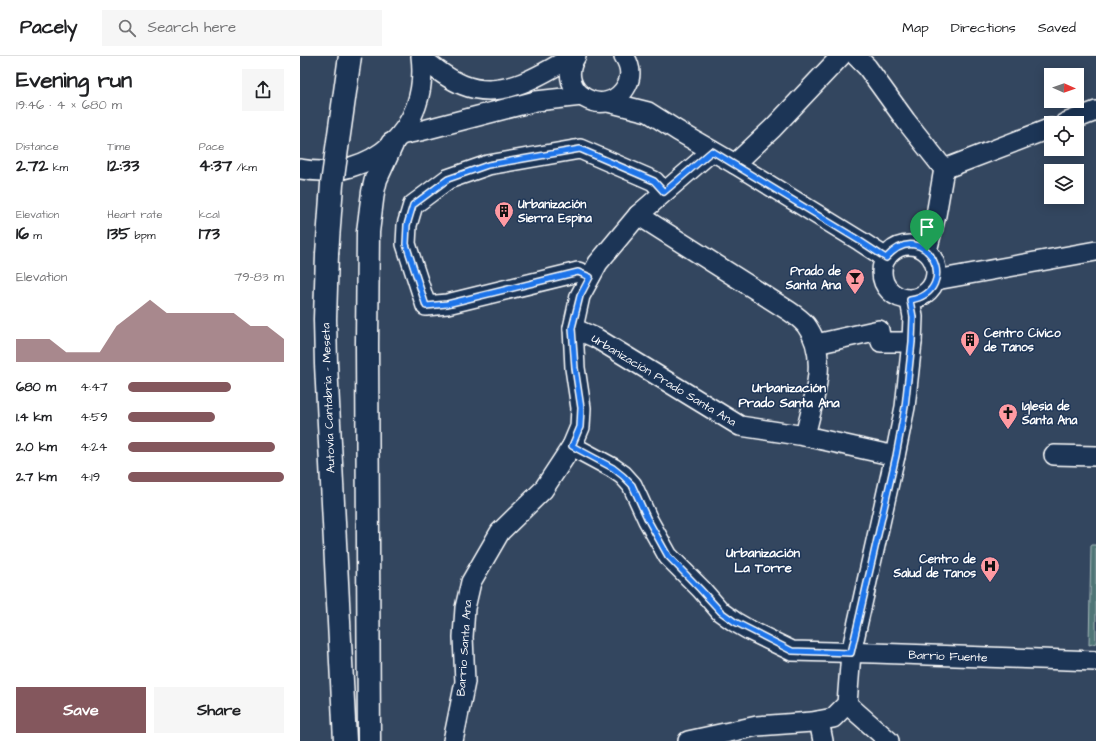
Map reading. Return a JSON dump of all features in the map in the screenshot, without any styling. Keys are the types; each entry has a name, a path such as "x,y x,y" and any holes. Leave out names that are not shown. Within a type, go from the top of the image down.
{"highway":[{"name":"Autovía Cantabria - Meseta","path":"345,741 325,319 327,254 332,184 350,56"},
{"path":"369,741 367,344 368,232 376,179 396,139"}],"street":[{"path":"422,57 454,81 483,90 509,88 524,83 542,75 573,56"},
{"path":"576,56 570,71 571,78 575,89 582,96 590,101 608,102 648,112 886,258"},
{"path":"735,164 773,128 841,56"},
{"path":"856,56 867,67 906,121 944,169 936,215 927,251"},
{"path":"300,169 323,172 348,168 371,159 396,139 408,124 419,98 422,85 422,57"},
{"path":"608,102 617,98 624,91 628,82 630,72 628,62 625,57"},
{"path":"629,76 648,112"},
{"path":"396,139 420,131 536,101 582,96"},
{"path":"1083,116 1096,111"},
{"path":"944,169 1044,131"},
{"path":"590,277 578,272 447,304 426,306 406,244 407,225 413,205 448,179 488,165 580,149 654,181 664,192"},
{"name":"Barrio Santa Ana","path":"453,741 465,682 463,636 465,608 471,582 500,532 543,490 572,446 580,427 581,408 575,368 572,328 580,296 598,263 638,215 712,151"},
{"path":"638,215 798,317 805,324 816,344 819,363 805,436"},
{"path":"910,244 919,246 927,251 936,264 937,272 936,280 929,292 910,300 902,299 888,290 882,274 886,258 892,251 900,246 910,244"},
{"path":"936,280 1096,251"},
{"path":"688,741 757,726 819,721 833,718 848,704 851,653 896,456 907,396 913,317 910,300"},
{"name":"Urbanización Prado Santa Ana","path":"572,328 596,338 740,426 805,436 896,456"},
{"path":"816,344 879,330 880,342 912,342"},
{"name":"Barrio Fuente","path":"572,446 613,468 632,485 648,520 668,556 721,612 735,622 792,651 1096,661"},
{"path":"1054,455 1096,456"},
{"path":"848,704 889,741"},
{"path":"819,721 823,741"}],"green space":[{"path":"1091,545 1096,545 1096,643 1089,645"}],"place":[{"name":"Urbanización Sierra Espina","path":"504,228"},
{"name":"Prado de Santa Ana","path":"855,295"},
{"name":"Centro Cívico de Tanos","path":"970,357"},
{"name":"Iglesia de Santa Ana","path":"1008,430"},
{"name":"Centro de Salud de Tanos","path":"990,583"}],"district":[{"name":"Urbanización Prado Santa Ana","path":"789,394"},
{"name":"Urbanización La Torre","path":"763,560"}],"route":[{"path":"580,149 654,181 664,192 712,151 886,258 892,251 900,246 910,244 919,246 927,251 936,264 936,280 929,292 923,296 910,300 913,317 907,396 896,456 851,653 792,651 749,630 721,612 668,556 648,520 632,485 613,468 572,446 580,427 581,408 575,368 572,328 580,296 590,277 578,272 447,304 426,306 406,244 407,225 413,205 448,179 488,165 580,149"}]}
